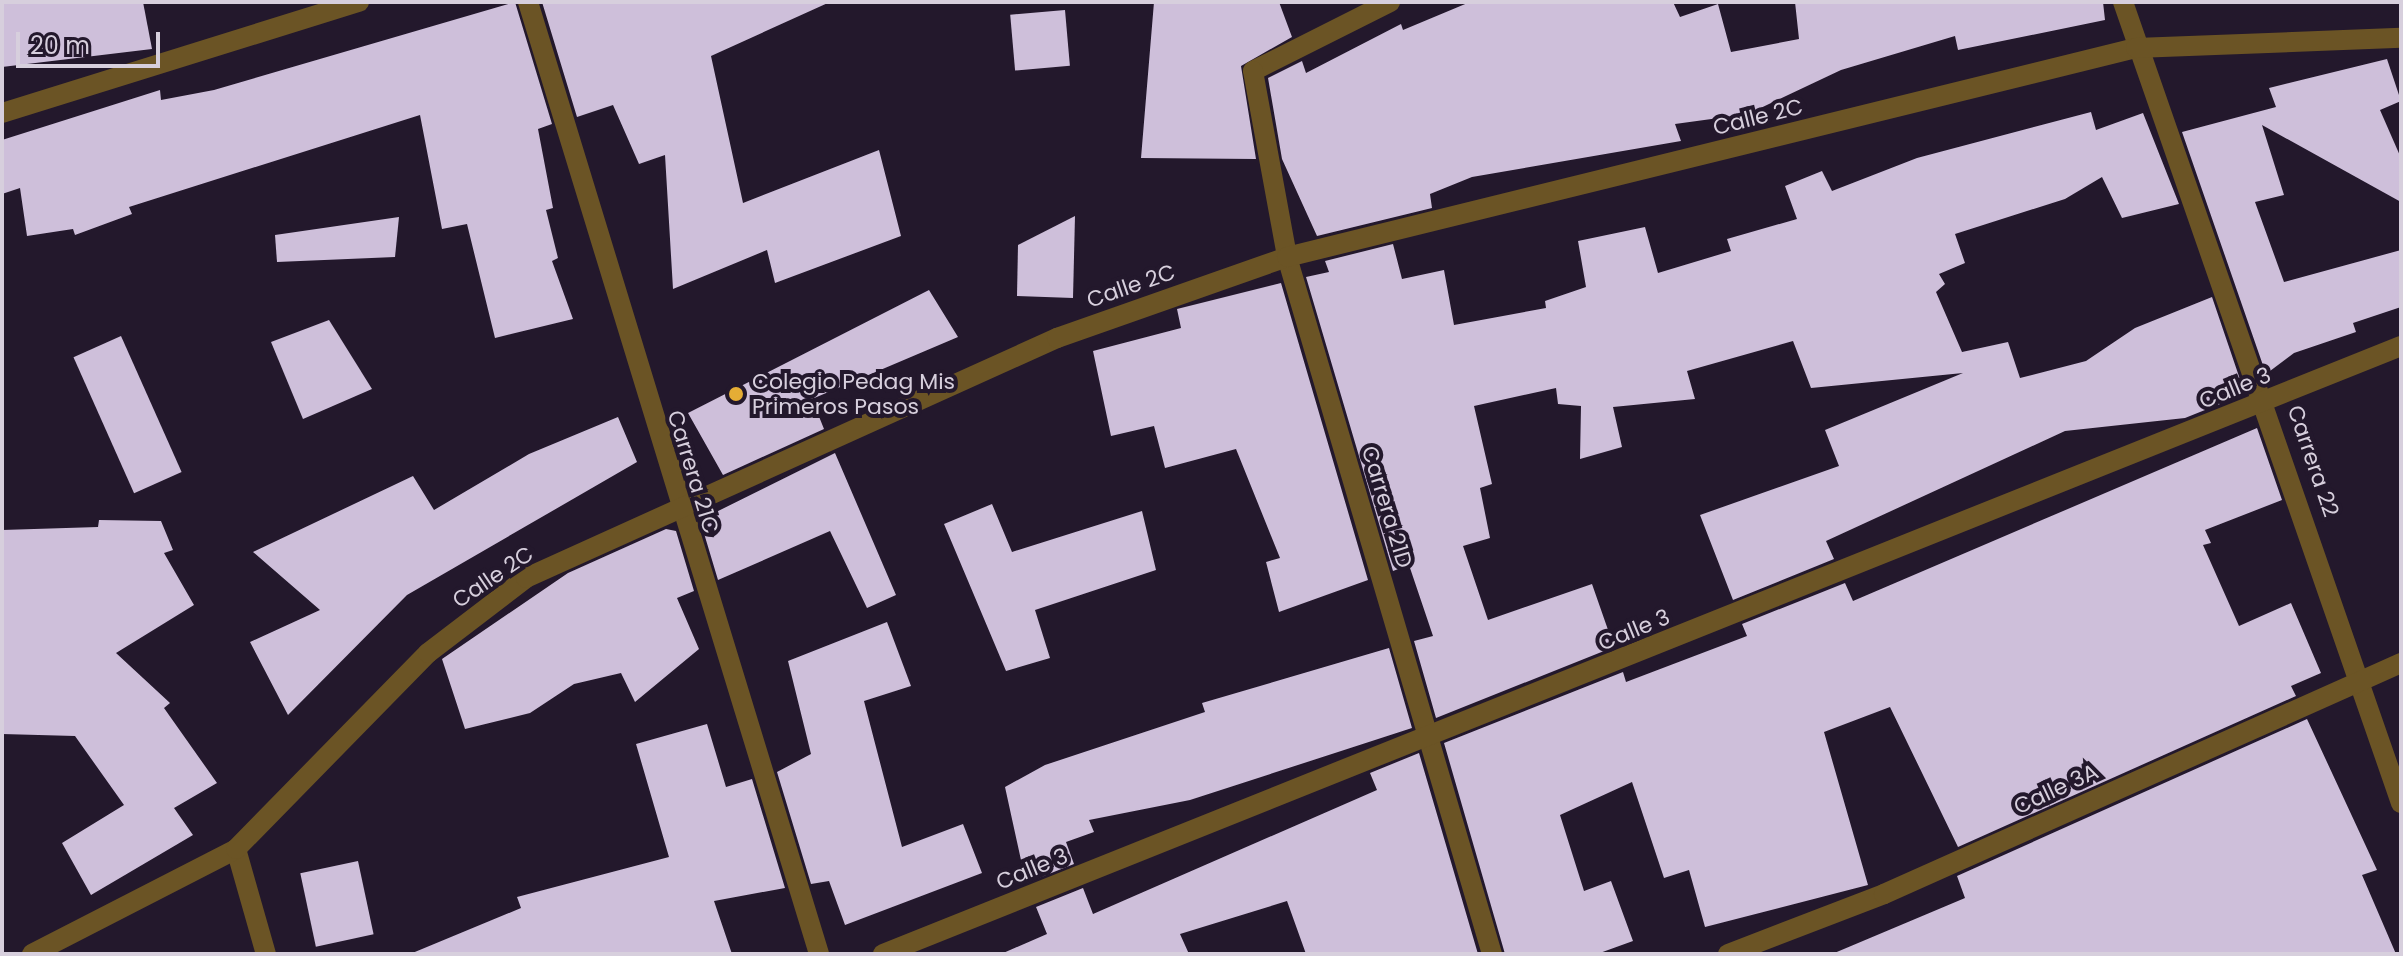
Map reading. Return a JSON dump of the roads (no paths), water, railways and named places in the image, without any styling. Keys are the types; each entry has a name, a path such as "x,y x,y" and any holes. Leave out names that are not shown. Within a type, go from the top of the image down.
{"street":[{"path":"2,113 359,2"},
{"name":"Carrera 21C","path":"528,2 677,504 819,954"},
{"name":"Carrera 21D","path":"1390,2 1253,71 1287,257 1432,737 1492,954"},
{"name":"Carrera 22","path":"2123,2 2136,48 2267,401 2401,803"},
{"name":"Calle 2C","path":"32,954 236,849 428,653 526,578 677,504 1057,338 1287,257 2136,48 2401,38"},
{"name":"Calle 3","path":"883,954 1432,737 2401,346"},
{"name":"Calle 3A","path":"1728,954 1884,894 2361,676 2401,663"},
{"path":"236,849 266,954"}],"place":[{"name":"Colegio Pedag Mis Primeros Pasos","path":"736,394"}]}
